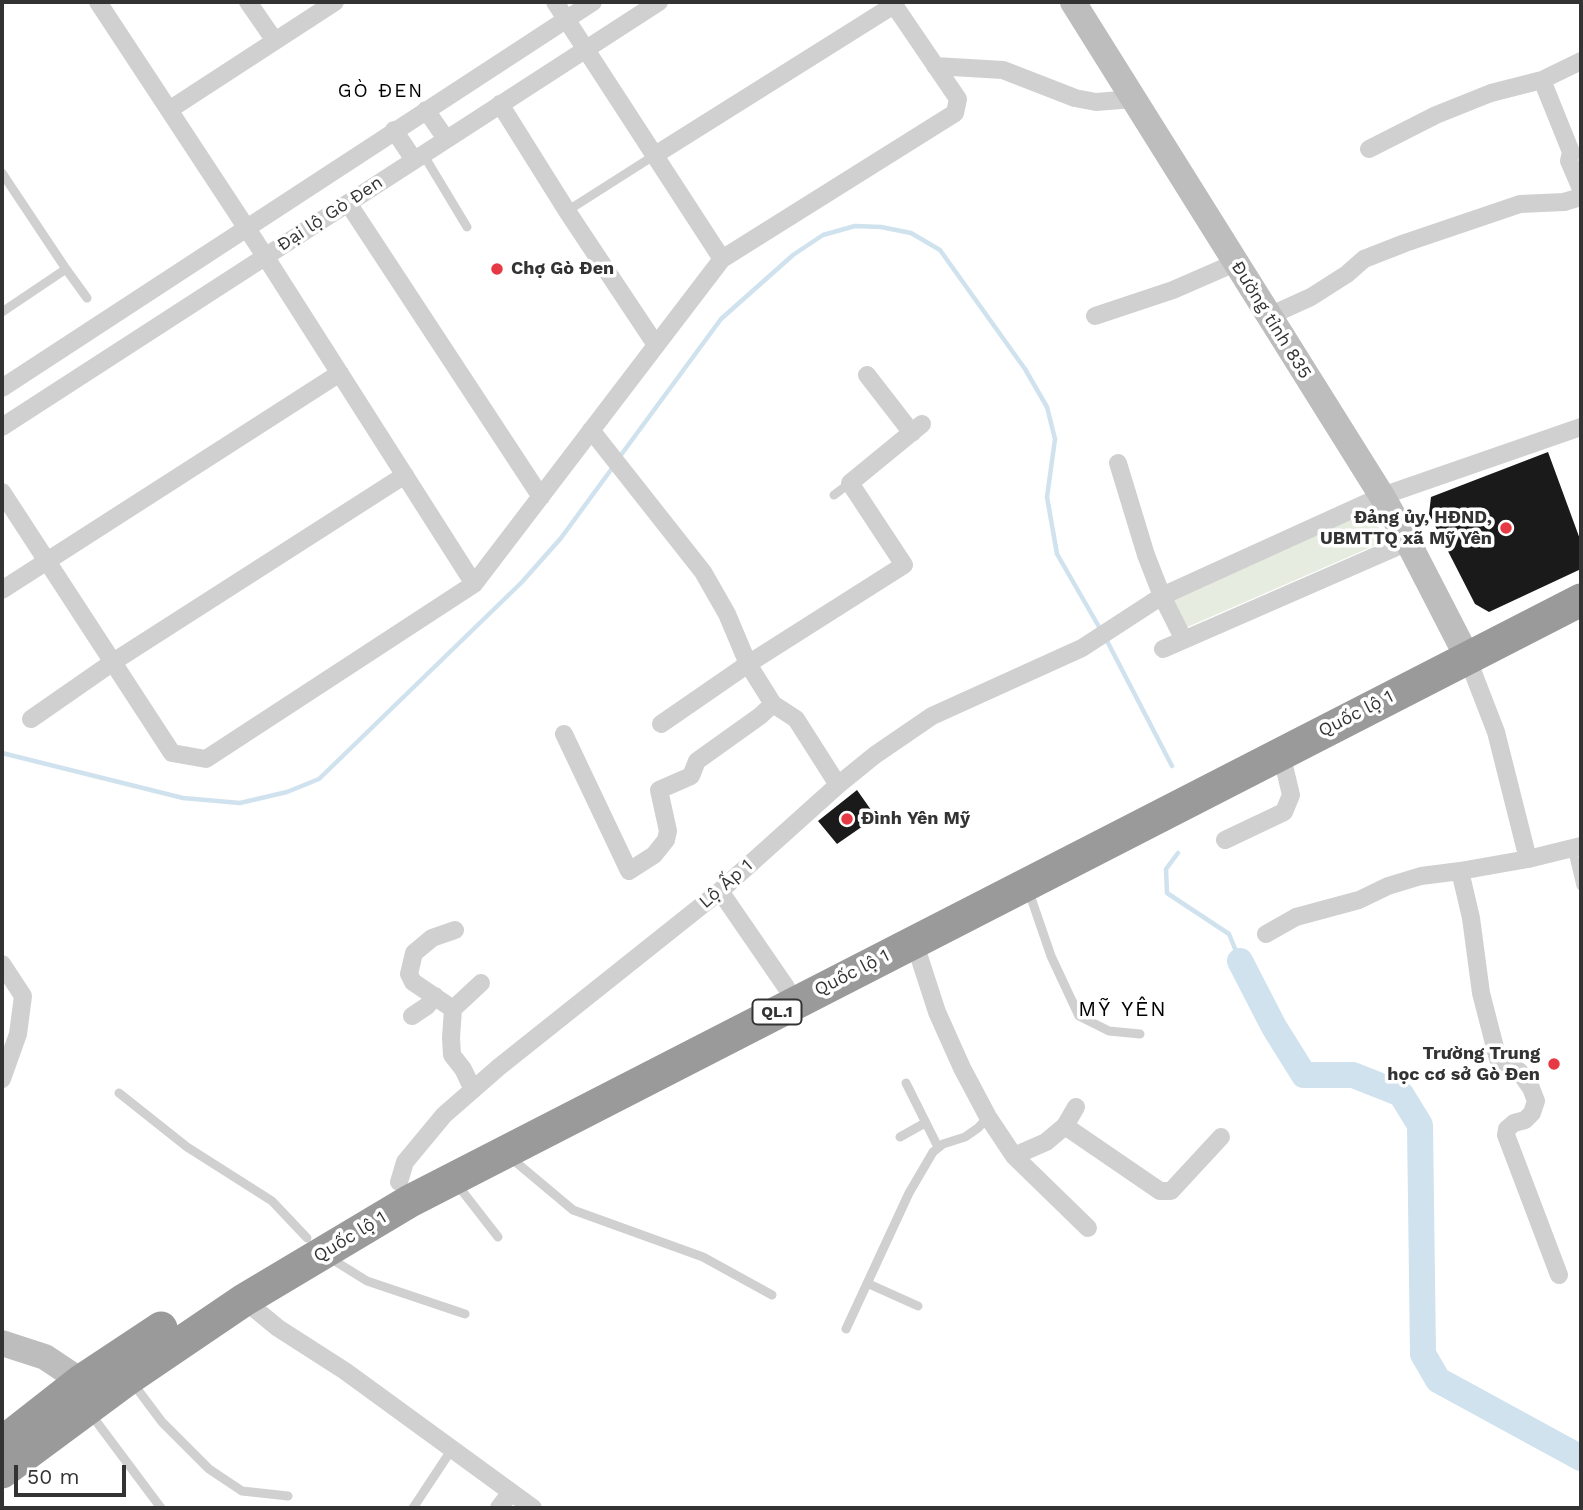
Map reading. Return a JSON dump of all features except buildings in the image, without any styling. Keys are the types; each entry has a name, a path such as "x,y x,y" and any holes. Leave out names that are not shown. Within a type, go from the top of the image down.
{"highway":[{"name":"Quốc lộ 1","path":"2,1472 84,1395 222,1288 410,1201 1281,753 1581,581"},
{"name":"Quốc lộ 1","path":"2,1443 84,1395 129,1378 244,1300 399,1182 1463,650 1581,600"}],"main road":[{"name":"Đường tỉnh 835","path":"1073,2 1382,496 1463,650"},
{"path":"2,1343 45,1357 84,1395"}],"street":[{"path":"99,2 474,584"},
{"path":"248,2 275,41"},
{"path":"169,110 335,2"},
{"path":"555,2 722,259"},
{"name":"Đại lộ Gò Đen","path":"2,388 593,2"},
{"name":"Đại lộ Gò Đen","path":"2,427 659,2"},
{"path":"2,492 172,753 206,759 474,584 722,259 955,113 958,99 893,3 655,155"},
{"path":"1369,149 1436,115 1491,93 1542,80 1581,61"},
{"path":"935,66 1003,70 1075,98 1096,102 1133,99"},
{"path":"1542,80 1571,152 1569,161 1581,189"},
{"path":"500,104 656,345"},
{"path":"426,110 446,139"},
{"path":"394,130 419,157"},
{"path":"1269,316 1311,297 1364,260 1405,243 1520,204 1564,202 1581,197"},
{"path":"348,203 541,497"},
{"path":"1095,316 1173,290 1235,263"},
{"path":"2,590 340,373"},
{"path":"661,724 748,664 904,565 850,483 917,428 867,375"},
{"name":"Lộ Ấp 1","path":"399,1182 405,1162 443,1115 720,891 838,785 875,755 932,716 1082,648 1162,596 1382,496 1581,427"},
{"path":"591,430 703,572 727,614 748,664 772,704 796,719 838,785"},
{"path":"1118,463 1146,555 1162,596 1184,640"},
{"path":"31,719 113,662 405,475"},
{"path":"1163,649 1408,542"},
{"path":"1463,650 1496,732 1528,859"},
{"path":"564,734 629,871 654,855 666,840 668,831 659,790 691,776 697,761 760,716 772,704"},
{"path":"1225,841 1284,812 1291,795 1281,753"},
{"path":"1266,934 1296,917 1359,900 1388,886 1421,876 1528,859 1577,847"},
{"path":"1460,871 1471,918 1481,993 1498,1059 1519,1071 1536,1101 1532,1113 1525,1120 1514,1123 1507,1129 1506,1135 1559,1275"},
{"path":"720,891 786,987"},
{"path":"453,1009 413,982 409,974 414,953 432,938 455,930"},
{"path":"914,942 937,1012 962,1068 988,1116 1014,1156 1088,1228"},
{"path":"2,964 23,996 10,1032 2,1079"},
{"path":"473,1090 463,1069 452,1055 453,1009 481,982"},
{"path":"412,1016 427,1006 435,996"},
{"path":"1014,1156 1046,1142 1065,1126 1076,1107"},
{"path":"1065,1126 1160,1191 1171,1191 1221,1137"},
{"path":"244,1300 278,1328 345,1371 533,1508"},
{"path":"499,1508 511,1492"}],"lane":[{"path":"567,211 655,155"},
{"path":"419,157 467,227"},
{"path":"2,173 87,298"},
{"path":"2,312 66,269"},
{"path":"834,495 850,483"},
{"path":"1577,847 1581,886"},
{"path":"1026,884 1051,956 1079,1016 1110,1031 1140,1034"},
{"path":"906,1083 938,1147"},
{"path":"119,1093 187,1147 272,1201 315,1245 367,1281 465,1314"},
{"path":"846,1329 909,1194 938,1147 965,1137 978,1128 988,1116"},
{"path":"900,1137 925,1123"},
{"path":"505,1152 573,1210 703,1257 772,1295"},
{"path":"453,1179 498,1237"},
{"path":"869,1284 918,1306"},
{"path":"129,1378 162,1422 209,1469 242,1491 288,1496"},
{"path":"84,1395 161,1508"},
{"path":"413,1508 452,1449"}],"shaded area":[{"path":"1370,509 1385,541 1183,629 1169,596"}],"waterway":[{"path":"618,459 721,319 793,255 823,235 855,226 881,227 911,233 940,250 1025,369 1047,407 1055,439 1047,497 1057,554 1102,632"},
{"path":"2,753 183,798 240,803 287,792 319,779 522,582 561,538 613,467"},
{"path":"1106,639 1172,766"},
{"path":"1178,853 1166,869 1167,893 1229,934 1240,961"},
{"path":"1240,961 1274,1027 1304,1075 1353,1075 1401,1094 1420,1125 1423,1354 1438,1380 1581,1458"}],"place":[{"name":"Chợ Gò Đen","path":"497,269"},
{"name":"Đảng ủy, HĐND, UBMTTQ xã Mỹ Yên","path":"1506,528"},
{"name":"Đình Yên Mỹ","path":"847,819"},
{"name":"Trường Trung học cơ sở Gò Đen","path":"1554,1064"}],"district":[{"name":"GÒ ĐEN","path":"381,91"},
{"name":"MỸ YÊN","path":"1123,1010"}]}
